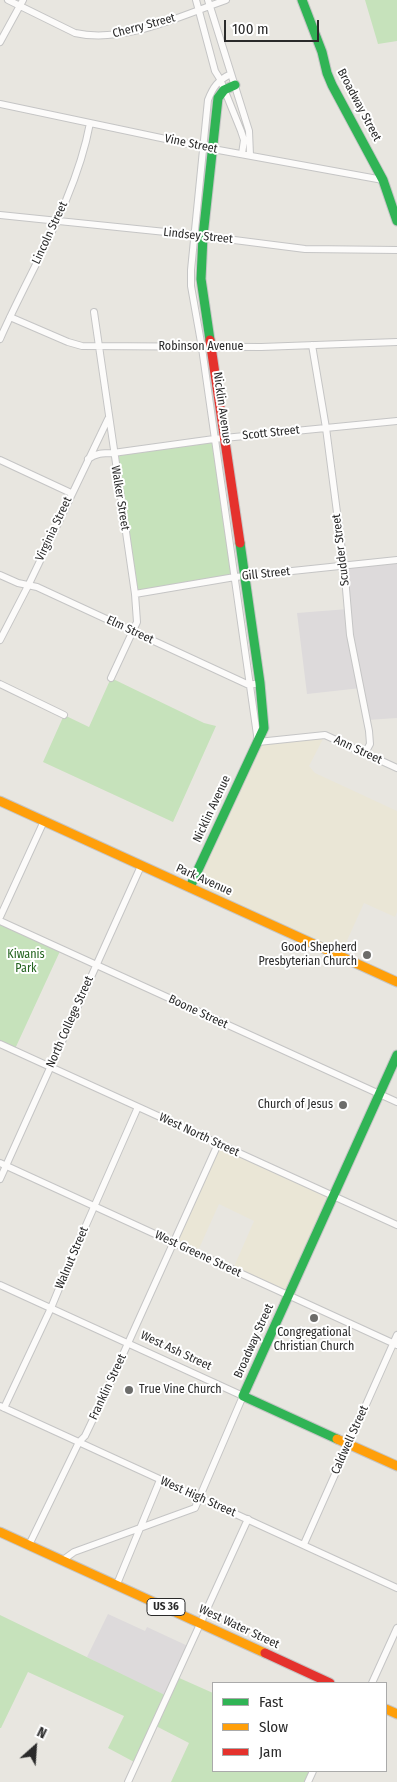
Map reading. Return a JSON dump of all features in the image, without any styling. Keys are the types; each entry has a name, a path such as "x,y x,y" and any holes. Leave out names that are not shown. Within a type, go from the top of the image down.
{"street":[{"name":"Cherry Street","path":"8,0 21,3 68,30 86,35 107,36 148,27 199,10 209,3 226,0"},
{"path":"196,0 215,71 220,79 244,140 242,154"},
{"name":"Broadway Street","path":"302,0 315,32 332,85 383,180 397,221"},
{"path":"0,42 21,3"},
{"path":"209,3 250,131 250,155"},
{"path":"220,79 231,74"},
{"name":"Nicklin Avenue","path":"208,148 208,100 220,79"},
{"path":"224,90 235,85"},
{"name":"Nicklin Avenue","path":"190,887 264,728 260,683 214,439 201,279 199,236 208,148 218,98 224,90"},
{"name":"Vine Street","path":"0,104 208,148 383,180"},
{"name":"Lincoln Street","path":"0,339 56,222 83,155 90,123"},
{"name":"Lindsey Street","path":"0,215 305,249 397,250"},
{"name":"Walker Street","path":"94,312 135,594 137,622 111,678"},
{"name":"Robinson Avenue","path":"10,317 68,342 82,346 206,348 397,342"},
{"name":"Scudder Street","path":"312,345 326,428 344,566 350,635 369,731 370,744 365,753"},
{"name":"Nicklin Avenue","path":"206,348 225,439 240,577 249,685 258,742"},
{"name":"Virginia Street","path":"0,640 28,586 71,492 108,418"},
{"name":"Scott Street","path":"88,460 95,454 100,453 214,439 397,421"},
{"path":"0,460 71,492"},
{"name":"Gill Street","path":"135,594 240,577 397,560"},
{"name":"Elm Street","path":"0,576 28,586 38,587 249,685"},
{"path":"249,685 260,683"},
{"path":"0,684 64,715"},
{"name":"Ann Street","path":"258,742 325,735 397,768"},
{"name":"Park Avenue","path":"0,801 397,982"},
{"path":"0,917 44,821"},
{"name":"North College Street","path":"0,1179 3,1164 50,1067 141,866"},
{"name":"Boone Street","path":"0,921 397,1102"},
{"name":"West North Street","path":"0,1044 397,1225"},
{"name":"Broadway Street","path":"63,1560 74,1552 195,1508 198,1497 397,1055"},
{"name":"Walnut Street","path":"2,1407 51,1308 138,1107"},
{"name":"Franklin Street","path":"28,1545 79,1442 85,1436 218,1144"},
{"name":"West Greene Street","path":"3,1164 395,1344"},
{"name":"West Ash Street","path":"0,1284 397,1466"},
{"name":"Caldwell Street","path":"304,1544 395,1344 397,1335"},
{"name":"West High Street","path":"2,1407 397,1588"},
{"path":"117,1584 160,1480"},
{"path":"128,1782 248,1520"},
{"name":"West Water Street","path":"0,1532 328,1682"},
{"path":"372,1682 397,1628"}],"shaded area":[{"path":"397,560 397,718 367,720 361,688 307,694 297,613 348,609 344,566"},
{"path":"325,735 309,766 315,773 397,811 397,912 395,917 364,903 340,956 190,887 258,742"},
{"path":"218,1144 333,1196 289,1295 233,1269 254,1221 219,1204 197,1253 174,1243"},
{"path":"108,1614 145,1631 147,1627 190,1647 167,1696 116,1673 87,1657"}],"green space":[{"path":"365,0 397,0 397,41 378,44"},
{"path":"214,439 235,577 135,594 113,453"},
{"path":"111,678 204,723 216,726 173,822 43,762 64,715 89,727"},
{"name":"Kiwanis Park","path":"0,921 61,949 14,1051 0,1044"},
{"path":"0,1615 167,1696 177,1677 212,1693 212,1772 313,1772 308,1782 171,1782 189,1743 154,1725 136,1763 108,1748 124,1716 28,1672 0,1728"}],"traffic: fast":[{"path":"302,0 322,52 332,85 383,180 397,221"},
{"path":"210,340 201,279 203,236 218,98 224,90 235,85"},
{"path":"190,887 264,728 260,683 240,543"},
{"path":"337,1439 243,1396 397,1055"}],"traffic: slow":[{"path":"0,801 397,982"},
{"path":"337,1439 397,1466"},
{"path":"0,1532 265,1653"},
{"path":"387,1709 397,1714"}],"traffic: jam":[{"path":"210,340 240,543"},
{"path":"265,1653 328,1682"}],"place":[{"name":"Good Shepherd Presbyterian Church","path":"367,955"},
{"name":"Church of Jesus","path":"343,1105"},
{"name":"Congregational Christian Church","path":"314,1318"},
{"name":"True Vine Church","path":"129,1390"}]}
